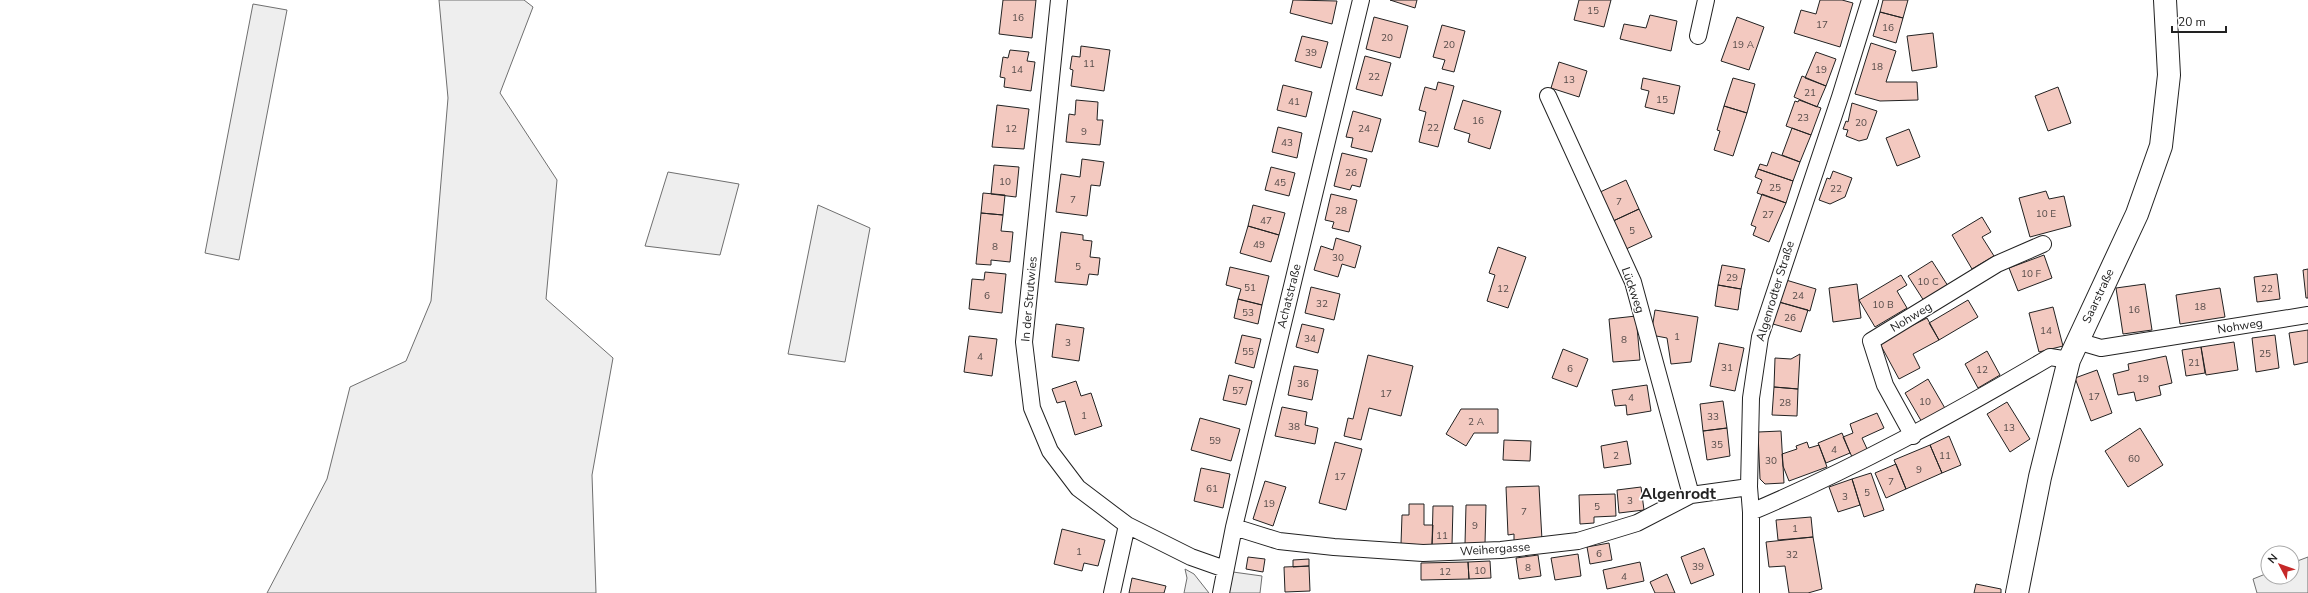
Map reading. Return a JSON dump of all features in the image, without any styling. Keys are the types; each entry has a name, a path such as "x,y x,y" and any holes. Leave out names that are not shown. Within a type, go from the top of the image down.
{"street":[{"name":"In der Strutwies","path":"1059,0 1024,342 1032,408 1050,451 1078,488 1128,525 1191,557 1225,569"},
{"name":"Achatstraße","path":"1221,593 1234,527 1361,0"},
{"path":"1698,36 1706,0"},
{"name":"Algenrodter Straße","path":"1751,593 1751,512 1748,487 1751,398 1760,338 1840,97 1870,0"},
{"name":"Saarstraße","path":"2017,593 2040,477 2073,351 2137,214 2161,146 2169,75 2165,0"},
{"name":"Lückweg","path":"1548,96 1633,282 1691,495"},
{"name":"Nohweg","path":"1913,436 1885,385 1871,341 1997,264 2043,244"},
{"name":"Nohweg","path":"1751,512 1811,487 1913,436 2050,357 2073,351 2101,348 2308,315"},
{"name":"Weihergasse","path":"1234,527 1279,541 1334,547 1423,553 1501,550 1578,541 1637,523 1691,495 1748,487"},
{"path":"1112,593 1128,525"}],"shaded area":[{"path":"439,0 524,0 533,7 500,93 557,180 546,299 613,358 592,475 596,593 267,593 327,479 350,387 406,361 431,301 448,98"},
{"path":"253,4 287,10 239,260 205,253"},
{"path":"668,172 739,184 720,255 645,246"},
{"path":"818,205 870,228 845,362 788,354"},
{"path":"2308,557 2308,593 2257,593 2253,579 2260,576 2260,585 2300,585 2300,560"},
{"path":"1185,569 1194,574 1209,593 1184,593 1187,578"},
{"path":"1233,572 1262,576 1260,593 1229,593"}],"building":[{"path":"1003,0 1036,0 1032,38 999,34"},
{"path":"1293,0 1337,1 1332,24 1290,13"},
{"path":"1390,0 1417,0 1415,8"},
{"path":"1579,0 1611,0 1604,27 1574,20"},
{"path":"1820,0 1842,0 1853,3 1840,47 1794,33 1801,10 1816,14"},
{"path":"1883,0 1908,0 1903,18 1880,12"},
{"path":"1880,12 1903,18 1896,43 1873,36"},
{"path":"1650,15 1677,21 1671,51 1620,39 1624,24 1646,28"},
{"path":"1374,17 1408,26 1400,58 1366,49"},
{"path":"1737,17 1764,27 1749,70 1721,61"},
{"path":"1442,25 1465,31 1454,72 1442,69 1445,60 1433,57"},
{"path":"1933,33 1937,67 1912,71 1907,36"},
{"path":"1302,36 1328,42 1321,68 1295,61"},
{"path":"1871,43 1896,51 1886,82 1917,82 1918,100 1880,101 1855,94"},
{"path":"1081,46 1110,50 1104,91 1071,86 1073,70 1070,69 1072,56 1080,57"},
{"path":"1010,50 1029,52 1027,61 1035,62 1031,91 1004,87 1005,78 1000,77 1003,57 1008,58"},
{"path":"1816,52 1836,59 1826,86 1805,78"},
{"path":"1365,56 1391,63 1382,96 1356,89"},
{"path":"1559,62 1587,71 1579,97 1551,88"},
{"path":"1802,76 1826,86 1817,107 1794,97"},
{"path":"1643,78 1680,86 1674,114 1645,107 1649,91 1641,89"},
{"path":"1733,78 1755,84 1747,113 1724,106"},
{"path":"1438,82 1454,86 1438,147 1419,142 1426,112 1419,110 1425,87 1436,90"},
{"path":"1283,85 1312,92 1306,117 1277,110"},
{"path":"2058,87 2071,123 2048,131 2035,96"},
{"path":"1076,100 1098,102 1097,120 1103,120 1100,145 1066,142 1069,114 1075,115"},
{"path":"1463,100 1501,111 1490,149 1468,142 1470,134 1454,129"},
{"path":"1799,100 1821,108 1811,135 1786,126 1795,101 1798,102"},
{"path":"1852,103 1877,111 1867,139 1859,141 1846,136 1848,130 1843,129 1846,121 1848,122"},
{"path":"997,105 1029,109 1024,149 992,147"},
{"path":"1724,106 1747,113 1733,156 1714,150 1720,131 1717,130"},
{"path":"1353,111 1381,119 1372,152 1351,147 1353,138 1346,137"},
{"path":"1278,127 1302,133 1297,158 1272,152"},
{"path":"1792,128 1811,135 1800,162 1782,155"},
{"path":"1909,129 1920,157 1897,166 1886,138"},
{"path":"1772,152 1800,162 1793,181 1758,169 1760,164 1767,166"},
{"path":"1342,153 1367,159 1360,187 1352,185 1350,190 1334,186"},
{"path":"1082,159 1104,162 1100,186 1091,185 1087,216 1056,212 1061,174 1080,177"},
{"path":"994,165 1019,167 1016,197 991,194"},
{"path":"1271,167 1295,173 1289,196 1265,190"},
{"path":"1758,169 1793,181 1786,203 1757,193 1762,180 1755,177"},
{"path":"1833,171 1852,178 1845,197 1830,204 1819,200 1827,178 1830,179"},
{"path":"1626,180 1639,209 1611,222 1598,193"},
{"path":"2046,191 2049,199 2064,196 2071,226 2030,237 2019,198"},
{"path":"983,193 1005,195 1003,215 981,213"},
{"path":"1331,194 1357,200 1349,232 1332,228 1334,222 1325,220"},
{"path":"1762,194 1786,203 1769,242 1753,235 1756,227 1751,225"},
{"path":"1253,205 1285,213 1279,235 1248,226"},
{"path":"1639,209 1652,237 1624,250 1611,222"},
{"path":"981,213 1003,215 1001,231 1013,232 1010,262 991,260 991,265 976,264"},
{"path":"1982,217 1991,232 1982,237 1994,256 1972,269 1952,235"},
{"path":"1248,226 1279,235 1271,262 1240,253"},
{"path":"1061,232 1083,235 1083,240 1092,241 1090,257 1100,258 1098,275 1089,274 1087,285 1055,282"},
{"path":"1336,238 1361,246 1355,268 1342,264 1338,277 1314,270 1321,246 1333,250"},
{"path":"1498,247 1526,257 1508,308 1487,301 1495,275 1489,273"},
{"path":"2044,255 2052,278 2018,291 2009,268"},
{"path":"1932,261 1948,286 1924,301 1908,276"},
{"path":"1722,265 1745,269 1741,289 1718,285"},
{"path":"1230,267 1269,276 1262,305 1238,299 1241,289 1226,285"},
{"path":"2308,269 2308,298 2306,298 2303,270"},
{"path":"985,272 1006,274 1002,313 969,309 972,279 984,280"},
{"path":"2277,274 2280,299 2257,302 2254,277"},
{"path":"1901,275 1907,285 1897,291 1907,308 1875,327 1859,300"},
{"path":"1786,280 1816,289 1810,311 1779,302"},
{"path":"1857,284 1861,318 1833,322 1829,288"},
{"path":"2145,284 2152,330 2123,334 2116,288"},
{"path":"1718,285 1741,289 1738,310 1715,306"},
{"path":"1311,287 1340,294 1334,320 1305,313"},
{"path":"2220,288 2225,317 2180,324 2176,295"},
{"path":"1238,299 1262,305 1258,324 1234,318"},
{"path":"1968,300 1978,317 1939,340 1929,323"},
{"path":"1779,302 1808,310 1801,332 1773,324"},
{"path":"2053,307 2063,346 2039,352 2029,313"},
{"path":"1655,310 1698,317 1691,362 1671,364 1667,338 1651,335"},
{"path":"1636,316 1640,360 1613,362 1609,319"},
{"path":"1927,318 1939,340 1913,354 1920,368 1899,379 1879,342"},
{"path":"1056,324 1084,328 1079,361 1052,357"},
{"path":"1302,324 1324,329 1318,353 1296,347"},
{"path":"2308,330 2308,362 2294,365 2289,333"},
{"path":"1242,335 1261,339 1254,368 1235,363"},
{"path":"2275,335 2279,368 2256,372 2252,338"},
{"path":"969,336 997,339 992,376 964,372"},
{"path":"2234,342 2238,370 2206,375 2201,347"},
{"path":"1719,343 1744,348 1735,391 1710,386"},
{"path":"2201,347 2205,373 2186,376 2182,350"},
{"path":"1563,349 1588,359 1577,387 1552,378"},
{"path":"1987,351 2000,375 1978,388 1965,364"},
{"path":"1800,354 1798,389 1774,387 1775,358 1791,359"},
{"path":"1368,355 1413,366 1401,416 1369,408 1361,440 1344,436 1348,418 1353,419"},
{"path":"2166,356 2172,383 2159,386 2161,395 2136,401 2134,392 2118,395 2113,374 2129,370 2128,364"},
{"path":"1294,366 1318,370 1312,400 1288,395"},
{"path":"2097,370 2112,413 2091,421 2075,378"},
{"path":"1229,375 1252,381 1246,405 1223,400"},
{"path":"1928,379 1946,410 1923,424 1905,393"},
{"path":"1076,381 1081,396 1091,393 1102,426 1075,435 1065,401 1057,403 1052,389"},
{"path":"1647,385 1651,411 1627,415 1626,405 1615,406 1612,390"},
{"path":"1774,387 1798,389 1797,416 1772,415"},
{"path":"1723,401 1727,428 1703,431 1700,404"},
{"path":"2007,402 2030,439 2010,452 1987,414"},
{"path":"1282,407 1307,412 1305,425 1318,428 1315,444 1275,436"},
{"path":"1461,409 1498,409 1498,433 1474,433 1466,446 1446,434"},
{"path":"1877,413 1884,428 1862,438 1868,451 1852,457 1843,437 1853,433 1850,424"},
{"path":"1200,418 1240,429 1231,461 1191,450"},
{"path":"1727,428 1730,456 1707,460 1703,431"},
{"path":"2140,428 2163,465 2128,487 2105,451"},
{"path":"1781,431 1784,483 1765,484 1760,479 1758,432"},
{"path":"1842,433 1850,453 1826,463 1818,443"},
{"path":"1949,436 1961,465 1942,473 1930,445"},
{"path":"1504,440 1531,441 1530,461 1503,460"},
{"path":"1627,441 1631,464 1604,468 1601,446"},
{"path":"1335,442 1362,449 1346,510 1319,503"},
{"path":"1807,442 1809,448 1819,445 1827,467 1789,481 1783,466 1782,454 1797,449 1796,446"},
{"path":"1930,445 1942,473 1906,489 1894,460"},
{"path":"1896,464 1906,489 1886,498 1875,473"},
{"path":"1201,468 1230,474 1223,508 1194,501"},
{"path":"1871,473 1884,510 1864,517 1852,479"},
{"path":"1852,479 1860,505 1838,512 1829,487"},
{"path":"1265,481 1286,487 1273,526 1253,519"},
{"path":"1539,486 1542,540 1514,541 1514,534 1508,535 1506,487"},
{"path":"1641,487 1644,510 1619,513 1617,490"},
{"path":"1615,494 1616,516 1594,517 1594,523 1580,524 1579,495"},
{"path":"1409,504 1424,504 1424,525 1433,525 1432,545 1401,544 1402,515 1409,515"},
{"path":"1466,505 1486,505 1485,544 1465,544"},
{"path":"1433,506 1453,506 1452,545 1432,545"},
{"path":"1811,517 1813,537 1778,540 1776,520"},
{"path":"1062,529 1105,540 1098,566 1084,563 1082,571 1054,564"},
{"path":"1813,537 1822,589 1808,593 1789,593 1785,566 1769,567 1766,542"},
{"path":"1609,543 1612,560 1590,564 1587,547"},
{"path":"1704,548 1714,575 1691,584 1681,557"},
{"path":"1578,554 1581,576 1555,580 1551,558"},
{"path":"1538,555 1541,576 1519,579 1516,558"},
{"path":"1248,557 1265,559 1263,572 1246,569"},
{"path":"1309,559 1309,566 1293,567 1293,560"},
{"path":"1490,561 1491,578 1469,579 1468,562"},
{"path":"1468,562 1469,579 1421,580 1421,563"},
{"path":"1640,562 1644,581 1607,589 1603,570"},
{"path":"1309,566 1310,591 1285,592 1284,567"},
{"path":"1667,574 1675,593 1655,593 1650,582"},
{"path":"1132,578 1166,586 1164,593 1129,593"},
{"path":"1976,584 2001,589 2001,593 1974,593"}],"district":[{"name":"Algenrodt","path":"1678,493"}]}
